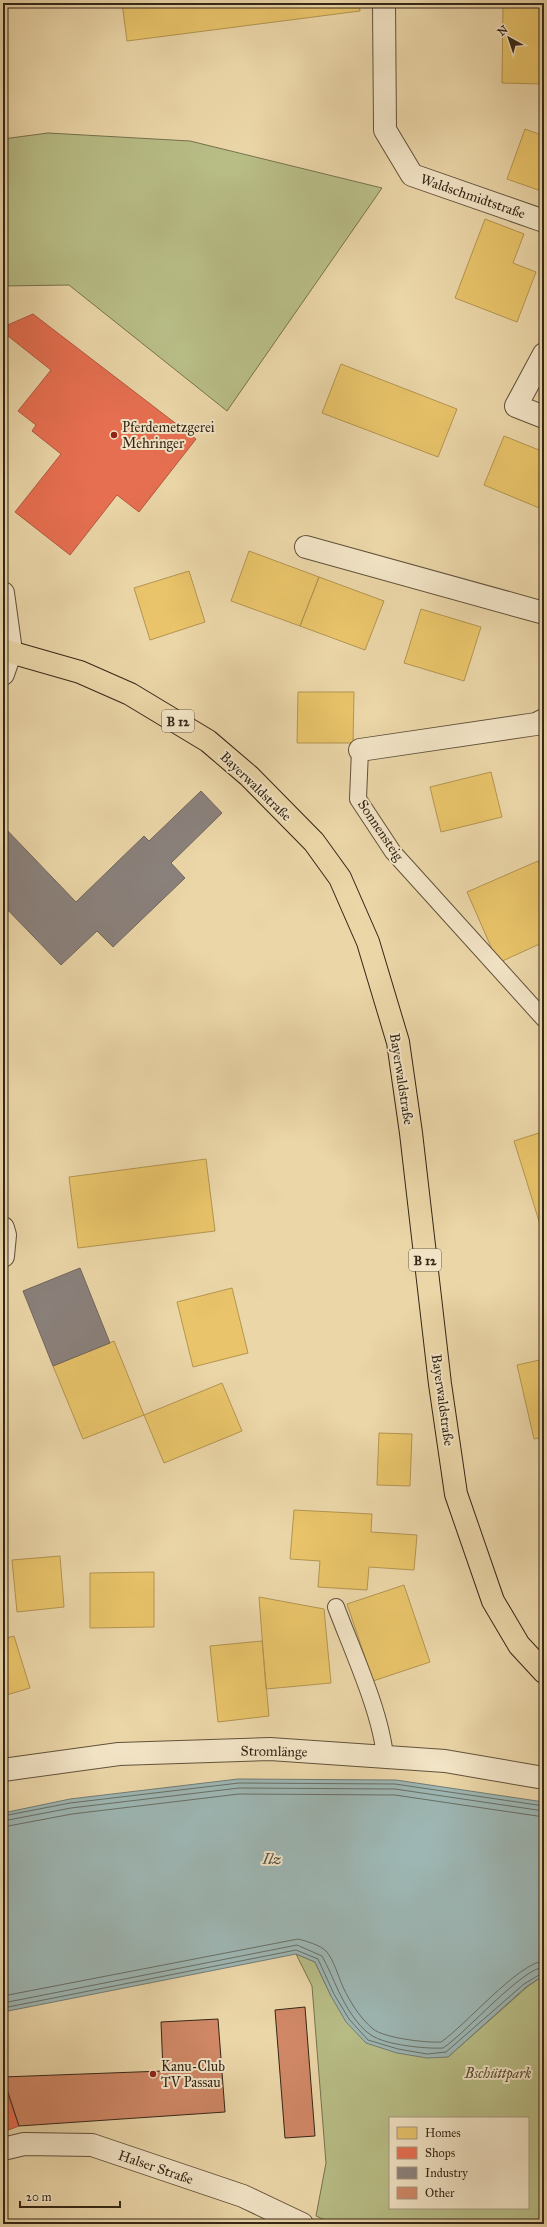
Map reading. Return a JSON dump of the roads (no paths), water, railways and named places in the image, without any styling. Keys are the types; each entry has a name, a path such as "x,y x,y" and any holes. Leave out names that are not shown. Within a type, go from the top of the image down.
{"main road":[{"name":"Bayerwaldstraße","path":"7,651 80,672 123,690 208,740 249,776 314,842 340,878 368,942 398,1042 411,1133 440,1384 456,1494 492,1601 519,1645 544,1672"}],"street":[{"name":"Waldschmidtstraße","path":"384,3 385,130 412,175 544,221"},
{"path":"544,354 516,406 544,417"},
{"path":"306,547 544,613"},
{"path":"3,593 7,651 3,674"},
{"name":"Sonnensteig","path":"360,750 536,724 544,720"},
{"path":"3,1228 5,1234 3,1256"},
{"name":"Stromlänge","path":"3,1770 119,1754 270,1749 445,1761 544,1778"},
{"name":"Halser Straße","path":"3,2149 24,2144 92,2145 243,2196 302,2224"}],"lane":[{"name":"Sonnensteig","path":"360,750 358,799 393,852 544,1019"},
{"path":"336,1607 384,1741 385,1757"}],"water":[{"name":"Ilz","path":"238,1779 396,1780 544,1802 544,1975 526,1987 448,2057 427,2058 397,2053 366,2043 346,2022 331,1996 315,1962 296,1954 3,2012 3,1813 70,1799"}],"place":[{"name":"Pferdemetzgerei Mehringer","path":"114,435"},
{"name":"Kanu-Club TV Passau","path":"153,2074"}],"park label":[{"name":"Bschüttpark","path":"498,2073"}]}
